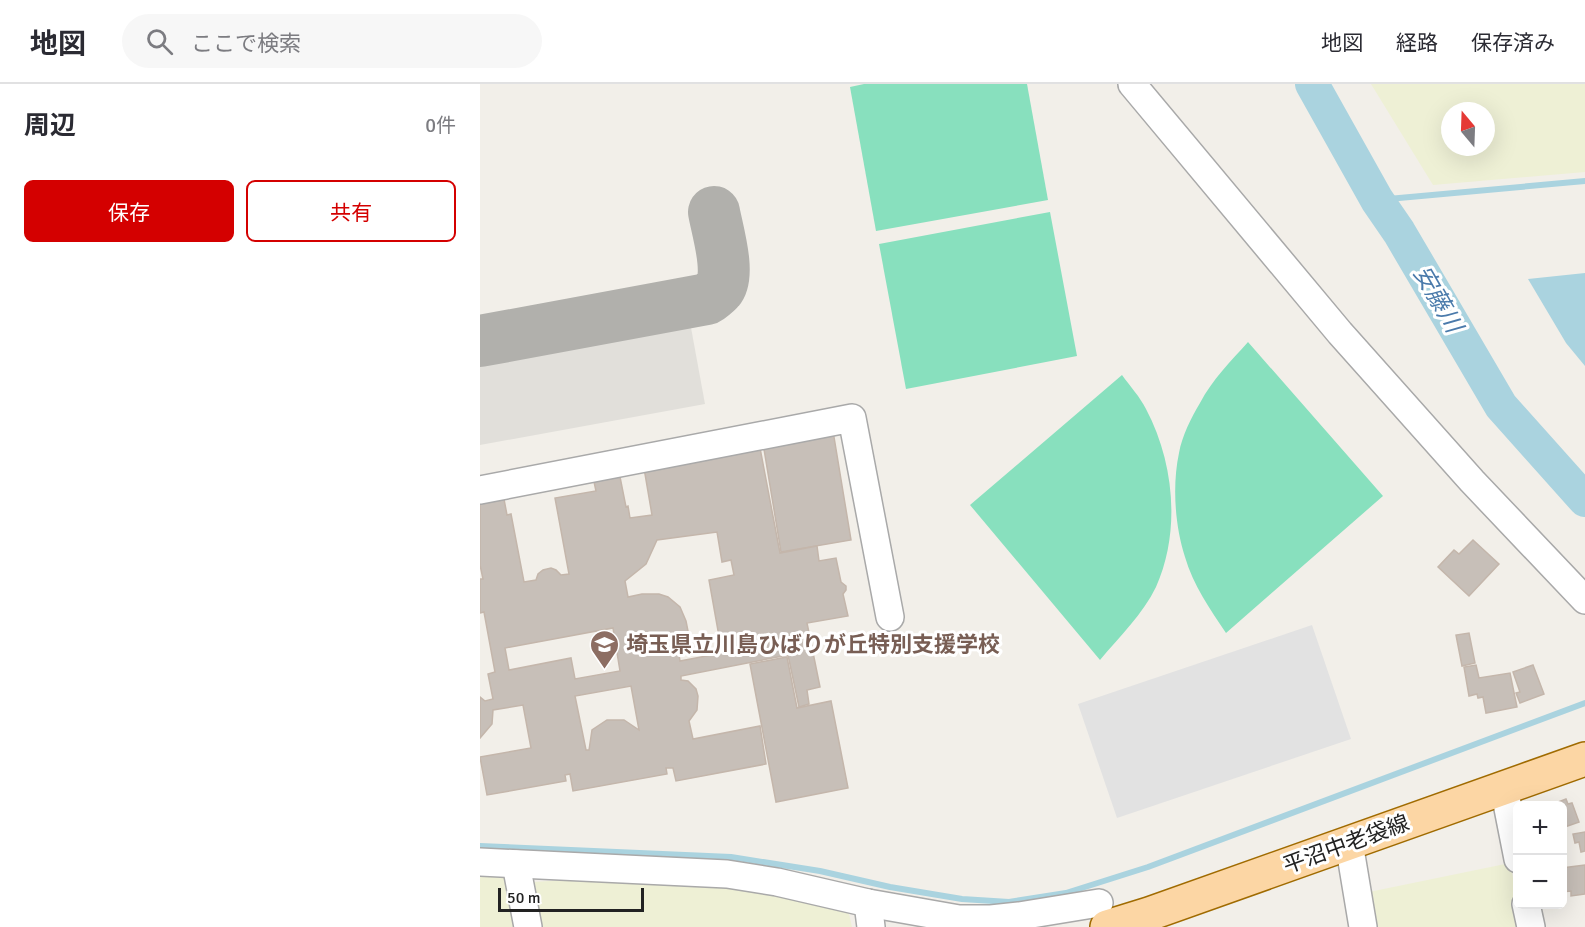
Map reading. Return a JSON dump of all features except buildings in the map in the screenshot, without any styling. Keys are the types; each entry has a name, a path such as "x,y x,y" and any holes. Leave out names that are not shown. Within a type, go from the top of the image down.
{"main road":[{"name":"平沼中老袋線","path":"1103,915 1149,914 1585,759"}],"street":[{"path":"1132,84 1340,333 1472,481 1585,600"},
{"path":"480,490 852,418 890,617"},
{"path":"1504,788 1517,855"},
{"path":"1349,843 1363,927"},
{"path":"480,862 727,874 797,886 869,915 991,919 1103,915"},
{"path":"516,864 528,927"},
{"path":"1527,909 1531,927"}],"shaded area":[{"path":"683,284 705,404 480,445 480,321"},
{"path":"1312,625 1351,739 1117,818 1078,704"}],"green space":[{"path":"864,84 1027,84 1048,200 876,231 850,87"},
{"path":"1371,84 1585,84 1585,172 1433,185"},
{"path":"1050,212 1077,356 906,389 879,244"},
{"path":"1248,342 1383,496 1226,633 1197,587 1188,567 1177,519 1175,492 1180,447 1193,415 1216,379"},
{"path":"1122,375 1146,409 1163,451 1171,497 1171,520 1164,565 1151,597 1138,616 1100,660 970,505"},
{"path":"1510,863 1513,878 1513,909 1519,909 1521,919 1516,927 1375,927 1369,892"},
{"path":"480,870 511,872 518,927 480,927"},
{"path":"583,879 708,880 847,905 852,927 540,927 533,882"}],"water":[{"path":"1585,273 1585,366 1566,343 1528,279"}],"waterway":[{"name":"安藤川","path":"1312,84 1377,200 1399,232 1501,406 1585,500"},
{"path":"1377,200 1585,181"},
{"path":"480,846 731,857 820,871 890,887 962,899 1009,902 1066,893 1148,867 1585,703"}],"taxiway":[{"path":"480,341 707,299 719,289 724,273 714,212"}],"place":[{"name":"埼玉県立川島ひばりが丘特別支援学校","path":"605,670"}]}
